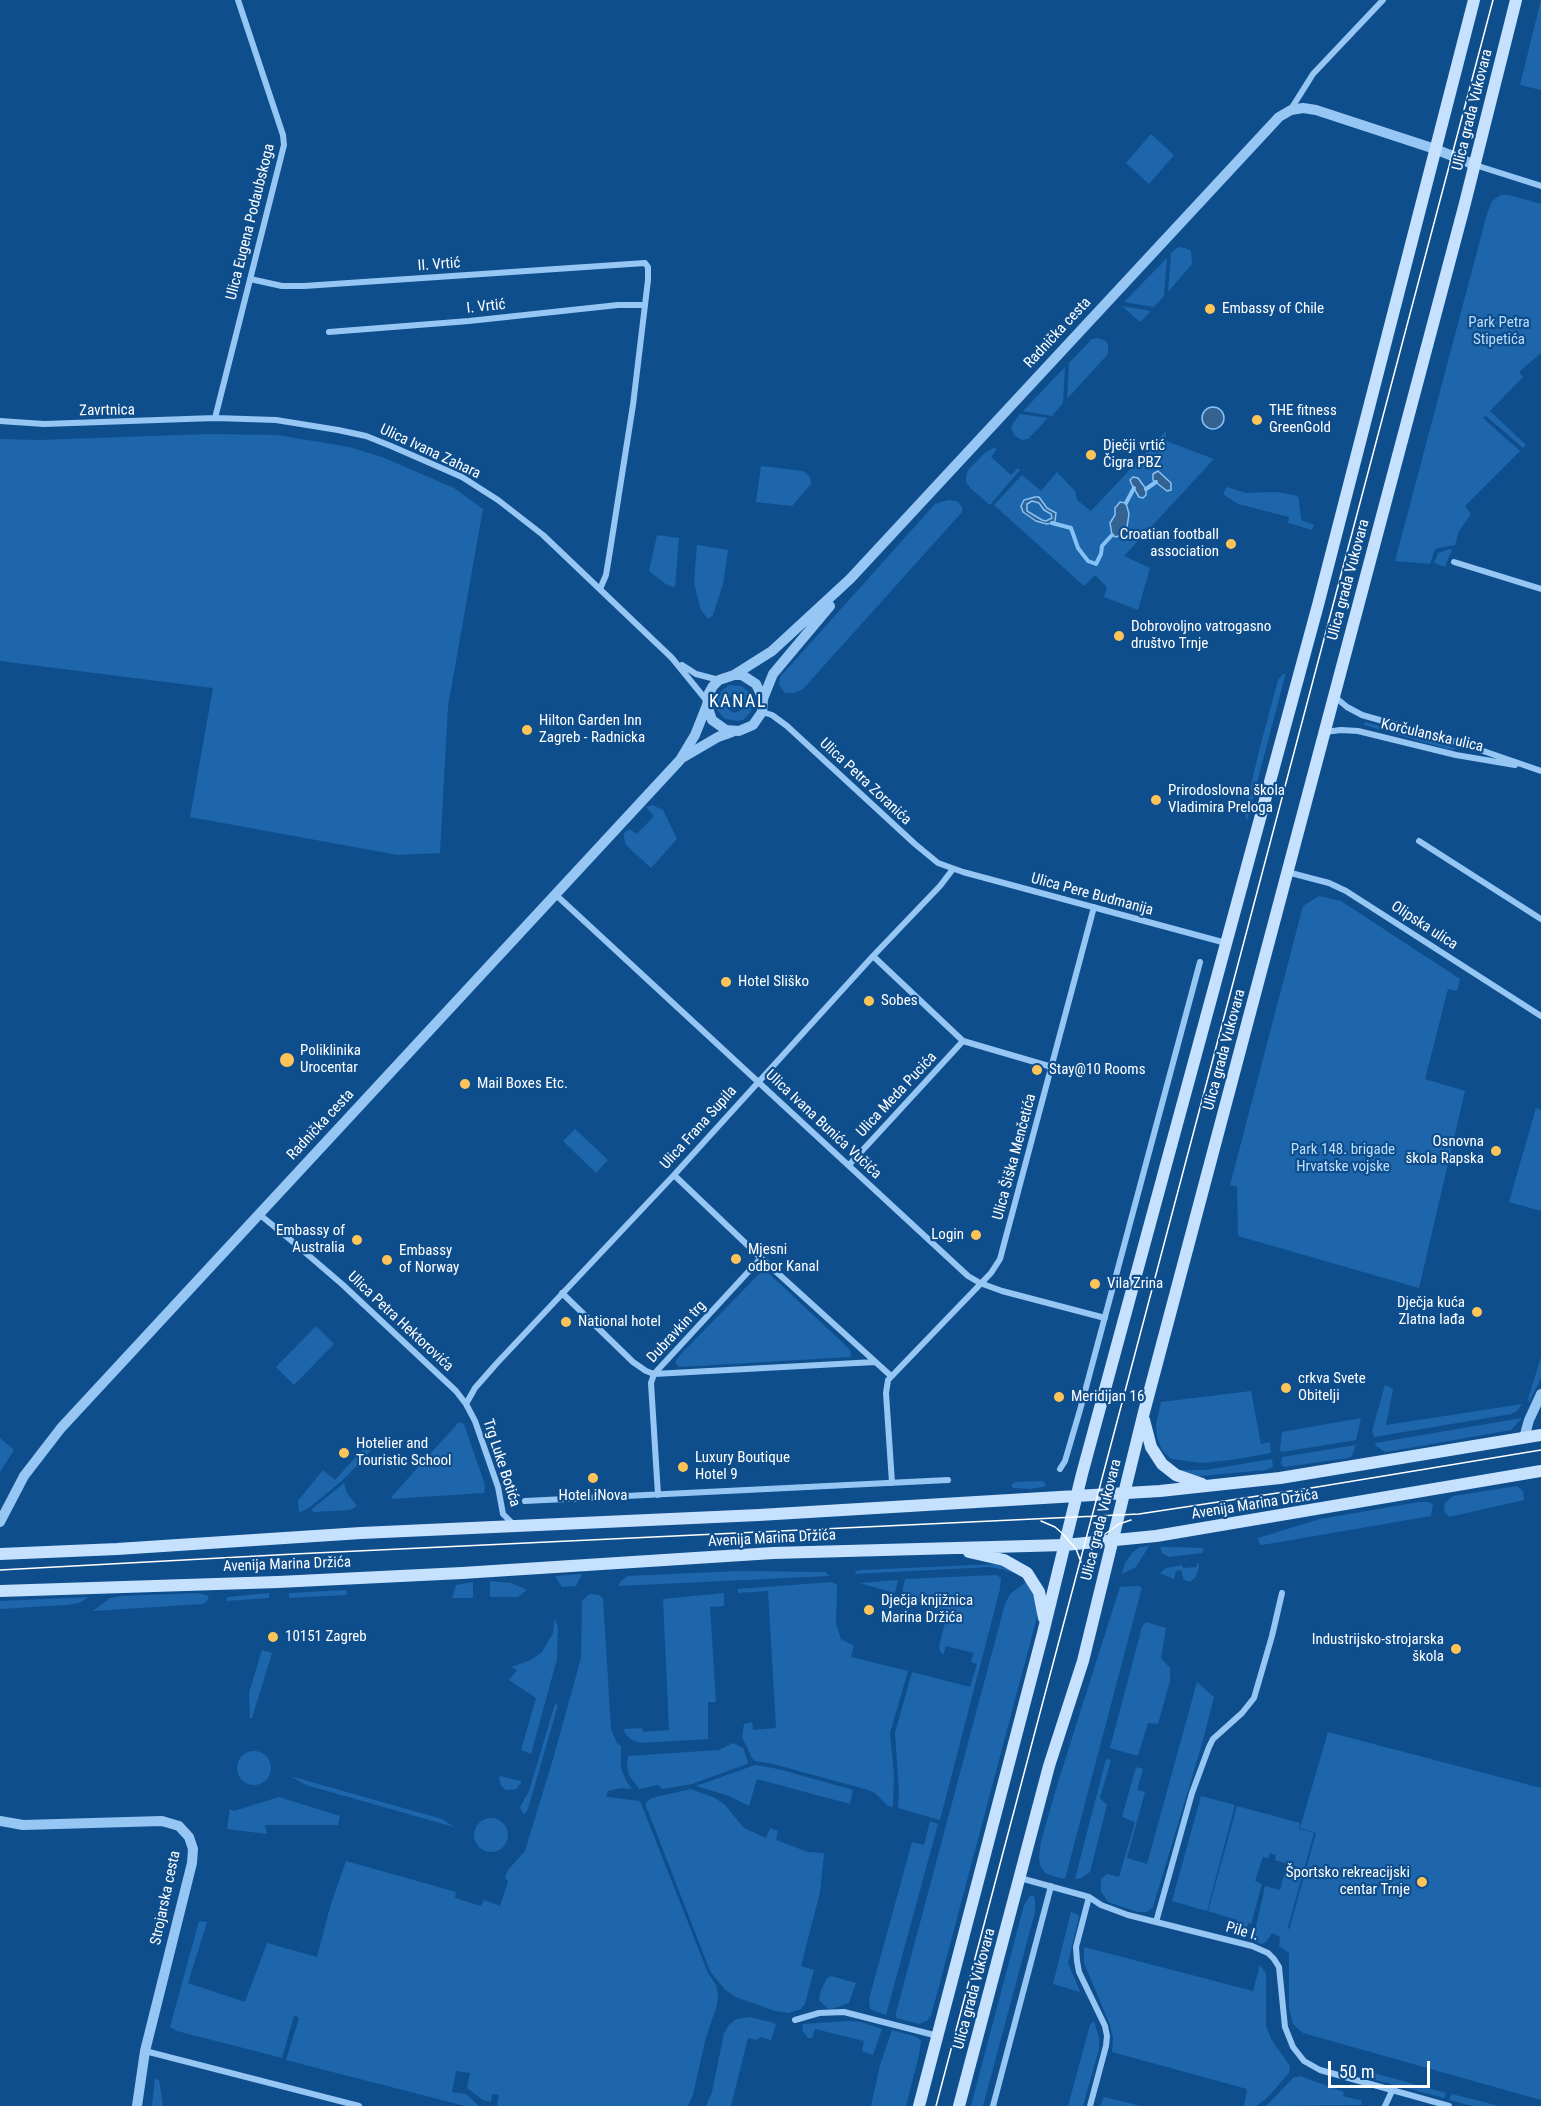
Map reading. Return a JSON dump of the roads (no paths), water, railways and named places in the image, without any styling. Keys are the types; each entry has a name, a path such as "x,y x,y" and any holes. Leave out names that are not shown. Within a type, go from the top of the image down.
{"main road":[{"name":"Ulica grada Vukovara","path":"920,2106 1077,1497 1321,594 1474,0"},
{"name":"Ulica grada Vukovara","path":"959,2106 1049,1766 1083,1661 1144,1412 1335,697 1516,0"},
{"path":"1144,1412 1147,1435 1154,1453 1162,1464 1169,1471 1184,1478 1212,1485"},
{"name":"Avenija Marina Držića","path":"0,1554 302,1536 783,1514 1077,1497 1280,1478 1541,1435"},
{"name":"Avenija Marina Držića","path":"0,1591 278,1582 762,1554 1065,1545 1179,1533 1541,1471"},
{"path":"0,1545 37,1553"},
{"path":"950,1547 1004,1560 1027,1573 1041,1597 1044,1618 1043,1633"}],"street":[{"name":"Ulica Eugena Podaubskoga","path":"215,418 284,145 280,125 238,0"},
{"name":"Radnička cesta","path":"763,699 773,674 850,579 1263,134 1279,117 1291,110 1313,74 1383,0"},
{"path":"1291,110 1303,108 1316,110 1541,186"},
{"name":"II. Vrtić","path":"250,279 282,286 304,286 645,263 648,267 645,305"},
{"name":"I. Vrtić","path":"329,332 469,321 618,305 645,305"},
{"path":"600,590 606,575 613,533 633,405 645,305"},
{"name":"Zavrtnica","path":"0,422 99,424 215,418"},
{"name":"Ulica Ivana Zahara","path":"215,418 276,420 366,436 462,477 498,500 543,535 672,658 707,703"},
{"path":"1454,562 1541,589"},
{"name":"Radnička cesta","path":"734,675 755,663 785,640 850,579"},
{"name":"Ulica Ivana Zahara","path":"672,658 696,674 719,680"},
{"path":"734,675 742,675 756,684 763,699 762,712 753,725 734,732 718,726 708,713 707,703 713,686 719,680 734,675"},
{"name":"Korčulanska ulica","path":"1335,697 1362,715 1460,743 1541,771"},
{"name":"Radnička cesta","path":"0,1522 24,1476 48,1443 680,760 695,735 707,703"},
{"name":"Ulica Petra Zoranića","path":"762,712 779,719 930,858 952,869"},
{"name":"Korčulanska ulica","path":"1325,732 1358,731 1456,755 1533,768"},
{"name":"Radnička cesta","path":"680,760 718,737 734,732"},
{"path":"1419,841 1541,919"},
{"name":"Ulica Pere Budmanija","path":"952,869 1226,943"},
{"name":"Ulica Frana Supila","path":"466,1404 475,1388 490,1371 940,886 952,869"},
{"name":"Olipska ulica","path":"1287,872 1346,891 1541,1016"},
{"name":"Ulica Ivana Bunića Vučića","path":"555,894 968,1276 980,1283 1105,1318"},
{"name":"Ulica Šiška Menčetića","path":"891,1376 992,1273 1003,1251 1095,907"},
{"path":"873,956 963,1041 1052,1067"},
{"path":"1059,1469 1065,1461 1075,1429 1200,962"},
{"name":"Ulica Meda Pucića","path":"849,1165 963,1041"},
{"path":"674,1174 891,1376 886,1393 892,1483"},
{"name":"Ulica Petra Hektorovića","path":"258,1214 390,1328 448,1382 466,1404"},
{"name":"Dubravkin trg","path":"654,1374 761,1257"},
{"path":"562,1293 633,1362 654,1374 651,1383 658,1495"},
{"name":"Dubravkin trg","path":"654,1374 874,1362"},
{"path":"1524,1438 1529,1420 1541,1394"},
{"name":"Trg Luke Botića","path":"466,1404 475,1421 498,1488 503,1514 516,1526"},
{"path":"525,1501 948,1480"},
{"path":"1156,1922 1192,1792 1209,1747 1213,1739 1242,1713 1254,1698 1282,1593"},
{"name":"Strojarska cesta","path":"0,1821 22,1825 162,1821 180,1826 186,1832 193,1849 192,1863 145,2051 136,2106"},
{"name":"Pile I.","path":"1020,1878 1089,1897 1101,1905 1156,1922 1252,1946 1268,1953 1279,1967 1285,2027 1298,2056 1320,2070 1449,2106"},
{"path":"993,2106 1051,1886"},
{"path":"1089,1897 1076,1947 1077,1961 1079,1972 1105,2026 1107,2036 1090,2106"},
{"name":"Ulica grada Vukovara","path":"795,2020 819,2013 844,2012 938,2036"},
{"path":"145,2051 359,2106"},
{"path":"1385,2106 1392,2091"}],"waterway":[{"path":"1146,489 1156,482"},
{"path":"1126,503 1134,488"},
{"path":"1052,523 1071,528 1078,548 1088,561 1096,564 1102,546 1112,535"}],"tram line":[{"path":"936,2106 1493,0"},
{"path":"0,1570 1139,1514 1541,1450"},
{"path":"1089,1556 1094,1545 1105,1534 1119,1524 1131,1520"},
{"path":"1041,1521 1055,1527 1063,1534 1076,1549 1081,1562"}],"place":[{"name":"Embassy of Chile","path":"1210,309"},
{"name":"THE fitness GreenGold","path":"1257,420"},
{"name":"Dječji vrtić Čigra PBZ","path":"1091,455"},
{"name":"Croatian football association","path":"1231,544"},
{"name":"Dobrovoljno vatrogasno društvo Trnje","path":"1119,636"},
{"name":"Hilton Garden Inn Zagreb - Radnicka","path":"527,730"},
{"name":"Prirodoslovna škola Vladimira Preloga","path":"1156,800"},
{"name":"Hotel Sliško","path":"726,982"},
{"name":"Sobes","path":"869,1001"},
{"name":"Poliklinika Urocentar","path":"287,1060"},
{"name":"Stay@10 Rooms","path":"1037,1070"},
{"name":"Mail Boxes Etc.","path":"465,1084"},
{"name":"Osnovna škola Rapska","path":"1496,1151"},
{"name":"Login","path":"976,1235"},
{"name":"Embassy of Australia","path":"357,1240"},
{"name":"Mjesni odbor Kanal","path":"736,1259"},
{"name":"Embassy of Norway","path":"387,1260"},
{"name":"Vila Zrina","path":"1095,1284"},
{"name":"Dječja kuća Zlatna lađa","path":"1477,1312"},
{"name":"National hotel","path":"566,1322"},
{"name":"crkva Svete Obitelji","path":"1286,1388"},
{"name":"Meridijan 16","path":"1059,1397"},
{"name":"Hotelier and Touristic School","path":"344,1453"},
{"name":"Luxury Boutique Hotel 9","path":"683,1467"},
{"name":"Hotel iNova","path":"593,1478"},
{"name":"Dječja knjižnica Marina Držića","path":"869,1610"},
{"name":"10151 Zagreb","path":"273,1637"},
{"name":"Industrijsko-strojarska škola","path":"1456,1649"},
{"name":"Športsko rekreacijski centar Trnje","path":"1422,1882"}],"district":[{"name":"KANAL","path":"738,702"}],"park label":[{"name":"Park Petra Stipetića","path":"1499,332"},
{"name":"Park 148. brigade Hrvatske vojske","path":"1343,1158"}]}
